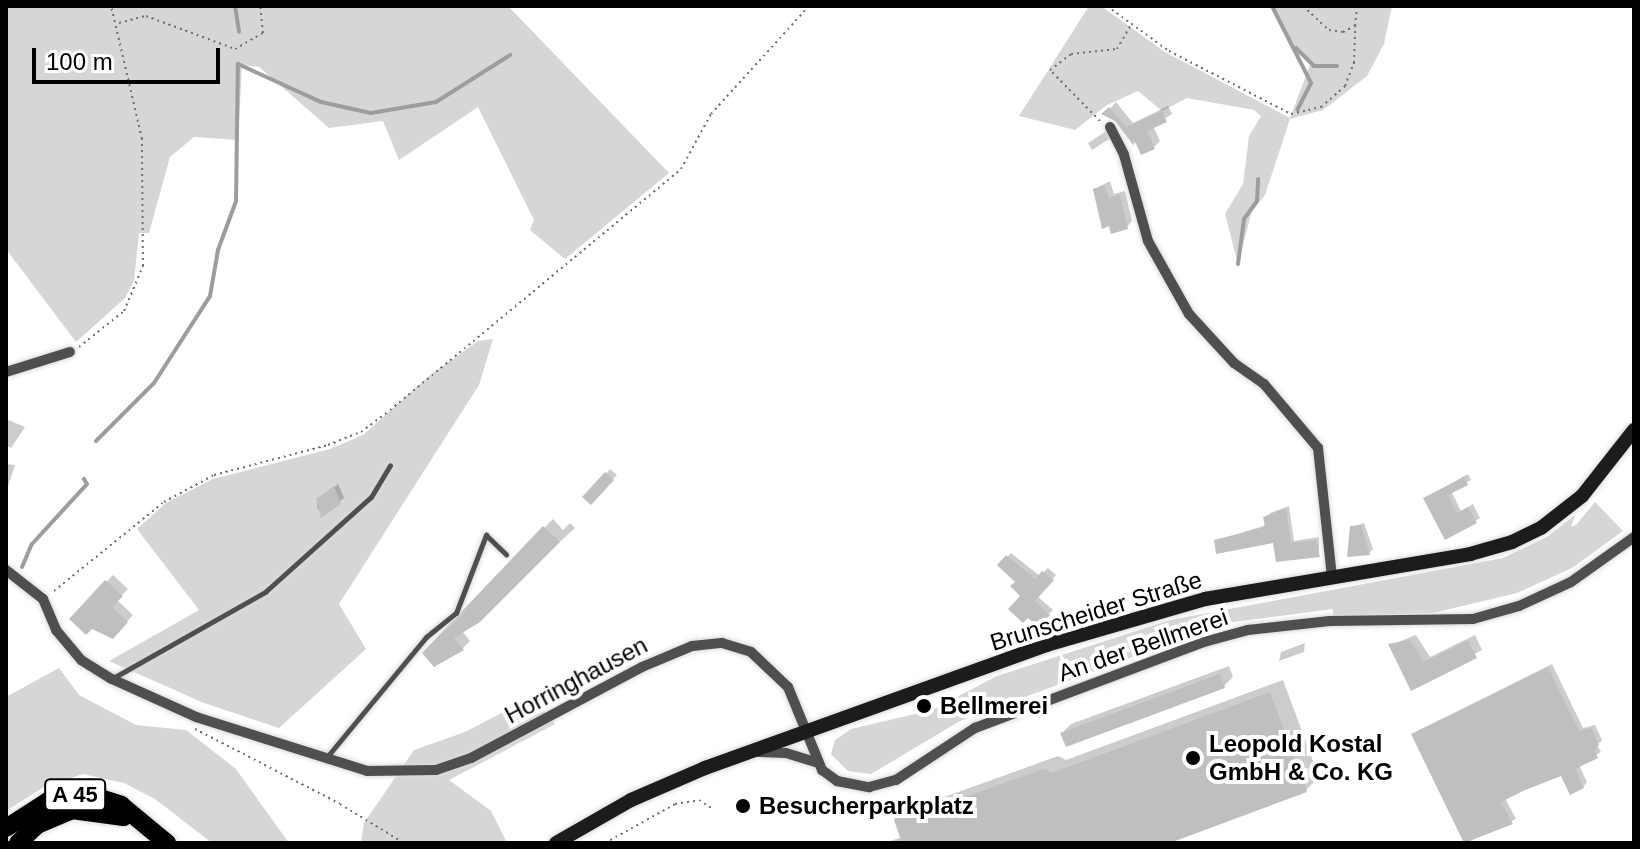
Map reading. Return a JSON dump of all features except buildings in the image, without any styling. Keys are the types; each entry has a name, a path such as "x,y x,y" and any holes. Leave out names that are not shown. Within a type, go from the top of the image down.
{"highway":[{"name":"A 45","path":"6,828 48,801 81,794 121,805 167,843"},
{"name":"A 45","path":"18,843 37,825 72,810 110,812 143,824"}],"main road":[{"name":"Brunscheider Straße","path":"556,843 631,800 750,752 1132,620 1205,599 1490,550 1541,528 1582,496 1634,430"}],"street":[{"path":"1110,127 1124,155 1148,241 1189,314 1234,363 1264,384 1318,448 1332,576"},
{"path":"6,372 70,352"},
{"name":"An der Bellmerei","path":"750,752 786,753 819,763 837,781 851,786 882,784 975,728 1204,642 1248,630 1330,621 1473,619 1519,606 1571,582 1634,537"},
{"name":"Horringhausen","path":"6,570 43,599 56,630 73,650 112,679 196,717 367,771 436,770 471,758 642,667 692,646 722,643 751,652 773,670 788,687 806,732"},
{"path":"806,732 819,763"}],"lane":[{"path":"112,679 265,592 371,497 390,465"},
{"path":"325,759 426,637 456,613 486,535 506,554"}],"path":[{"path":"70,352 124,311 143,266 142,139 111,6"},
{"path":"116,23 146,16 235,49 263,33 260,6"},
{"path":"43,599 164,502 214,475 339,441 390,410 681,169 711,114 809,6"},
{"path":"1107,6 1169,51 1291,114 1321,107 1345,86 1354,63 1357,6"},
{"path":"1303,6 1329,30 1343,32 1355,26"},
{"path":"1110,127 1092,116 1050,70 1071,54 1117,49 1132,24"},
{"path":"187,725 404,843"},
{"path":"605,843 675,804 699,800 713,809"}],"shaded area":[{"path":"6,6 508,6 669,173 565,259 530,230 534,220 478,107 399,160 383,121 329,128 259,67 242,65 238,140 194,137 170,157 149,233 139,233 134,281 125,298 76,342 6,249"},
{"path":"1089,6 1101,6 1165,52 1290,118 1310,65 1289,44 1270,6 1392,6 1384,44 1367,76 1323,110 1290,119 1265,195 1252,211 1238,264 1225,214 1243,184 1249,136 1261,116 1254,110 1187,98 1162,111 1138,91 1107,105 1075,130 1019,116"},
{"path":"493,339 479,385 339,604 366,649 279,728 204,703 109,661 199,610 137,529 166,503 213,479 330,449 363,435 429,376 478,341"},
{"path":"1595,502 1623,531 1572,568 1517,593 1433,613 1333,616 1333,609 1225,623 960,721 871,774 848,771 831,754 835,740 851,729 932,710 997,676 1170,620 1503,558 1547,537 1575,515 1571,527 1576,525"},
{"path":"59,668 79,695 136,725 186,730 236,769 289,843 212,843 155,799 124,783 83,774 44,787 6,811 6,697"},
{"path":"532,697 555,724 449,780 491,811 507,843 361,843 364,823 414,750 465,732"}],"waterway":[{"path":"235,6 239,32"},
{"path":"1272,6 1311,83 1297,110"},
{"path":"1296,48 1314,66 1337,66"},
{"path":"96,441 154,383 210,296 218,250 236,201 238,64 321,102 371,113 436,102 510,55"},
{"path":"1238,264 1244,219 1257,201 1258,179"},
{"path":"22,567 32,544 87,484 84,479"}],"place":[{"name":"Bellmerei","path":"924,706"},
{"name":"Leopold Kostal GmbH & Co. KG","path":"1193,758"},
{"name":"Besucherparkplatz","path":"743,806"}]}
